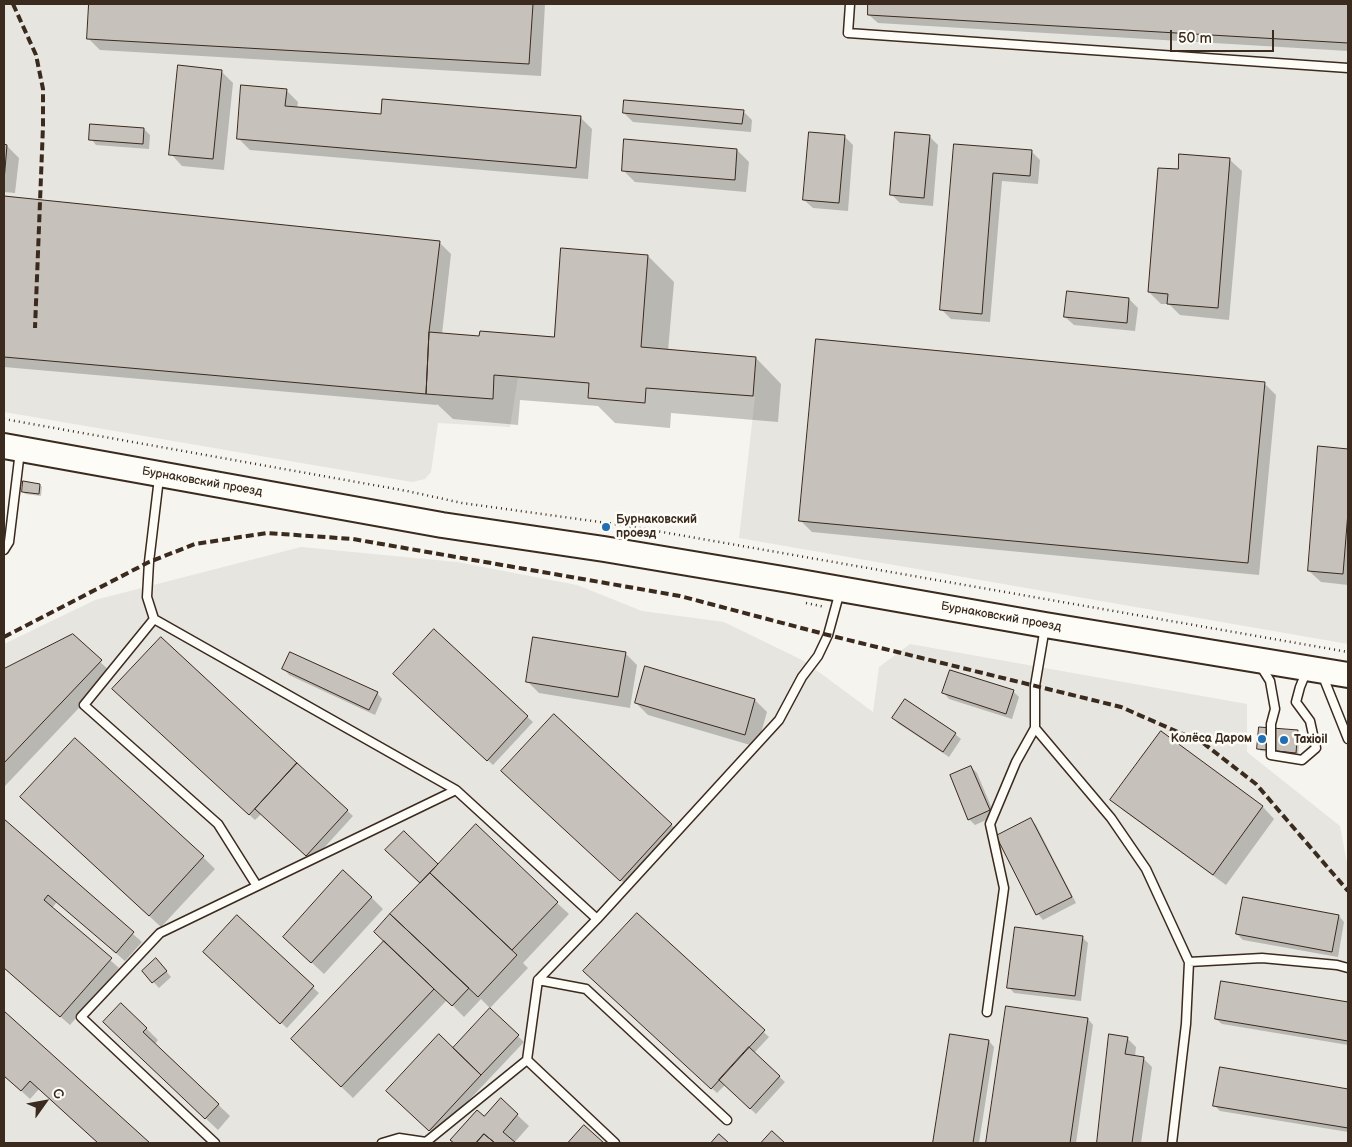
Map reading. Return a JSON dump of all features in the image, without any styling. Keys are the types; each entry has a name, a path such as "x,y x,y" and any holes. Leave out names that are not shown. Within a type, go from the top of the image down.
{"main road":[{"name":"Бурнаковский проезд","path":"12,447 442,525 614,551 1348,675"}],"lane":[{"path":"850,4 848,33 1348,68"},
{"path":"4,550 9,542 12,447"},
{"path":"160,474 149,562 148,597 154,619 456,790 597,919"},
{"path":"382,1143 399,1138 426,1142 527,1060 538,980 597,919 779,720 802,677 818,656 828,635 841,589"},
{"path":"154,619 84,705 218,824 257,886"},
{"path":"987,1012 1004,888 990,824 1016,762 1035,728 1035,686 1045,625"},
{"path":"1256,660 1270,681 1275,709 1272,724 1271,755 1302,760 1316,748 1310,721 1296,702 1300,687 1315,669 1348,739"},
{"path":"1035,728 1111,818 1146,868 1189,962 1186,1024 1172,1143"},
{"path":"215,1143 81,1017 160,933 456,790"},
{"path":"1189,962 1262,958 1337,965 1348,968"},
{"path":"538,980 586,989 727,1120"},
{"path":"527,1060 615,1143"}],"path":[{"path":"4,419 407,491 462,503 622,525 1348,652"}],"shaded area":[{"path":"4,4 1348,4 1348,644 739,538 755,397 518,378 510,427 438,423 431,472 425,479 412,482 4,412"},
{"path":"301,547 457,562 577,585 642,611 724,622 804,661 873,712 879,667 910,644 1247,704 1247,752 1340,826 1348,868 1348,1143 6,1143 4,1141 4,644 95,600"}],"building":[{"path":"89,4 533,4 529,64 87,39"},
{"path":"868,4 1348,4 1348,43 868,15"},
{"path":"178,65 222,70 213,159 169,155"},
{"path":"241,85 287,89 285,106 381,114 382,99 581,116 576,168 237,139"},
{"path":"624,100 744,110 742,124 623,113"},
{"path":"90,124 144,128 143,144 89,140"},
{"path":"809,132 845,135 839,203 803,200"},
{"path":"895,132 930,135 924,198 890,195"},
{"path":"624,139 737,149 735,180 622,171"},
{"path":"4,144 7,145 4,181"},
{"path":"954,144 1032,150 1030,176 993,173 982,314 940,310"},
{"path":"1179,154 1230,158 1218,308 1167,304 1168,294 1148,292 1158,168 1178,169"},
{"path":"4,196 440,241 429,332 426,394 4,357"},
{"path":"561,248 648,255 641,347 756,357 753,396 646,388 645,403 588,398 589,383 494,375 493,399 426,394 429,332 479,336 480,331 554,337"},
{"path":"1067,291 1129,298 1127,323 1064,317"},
{"path":"816,339 1265,382 1248,563 799,521"},
{"path":"1318,446 1348,449 1348,512 1343,574 1308,571"},
{"path":"23,481 40,484 39,494 22,492"},
{"path":"434,629 528,716 487,761 393,674"},
{"path":"73,634 102,660 4,763 4,669"},
{"path":"161,637 297,763 249,815 112,689"},
{"path":"533,637 626,652 618,697 526,682"},
{"path":"290,652 378,692 369,710 282,669"},
{"path":"645,666 755,699 745,735 635,703"},
{"path":"950,670 1014,690 1006,714 942,693"},
{"path":"905,699 956,733 943,752 892,718"},
{"path":"554,714 672,824 620,881 501,771"},
{"path":"1259,727 1298,730 1296,753 1257,749"},
{"path":"1161,731 1263,806 1213,875 1110,800"},
{"path":"75,738 204,856 149,916 20,797"},
{"path":"297,763 348,810 306,856 255,809"},
{"path":"971,766 990,810 968,820 950,775"},
{"path":"1031,818 1072,897 1036,915 996,836"},
{"path":"4,819 134,932 116,953 48,895 44,900 112,958 60,1017 4,968"},
{"path":"476,824 558,902 512,950 430,873"},
{"path":"404,831 438,864 420,883 385,850"},
{"path":"343,870 372,897 311,963 283,937"},
{"path":"430,873 517,955 478,997 390,914"},
{"path":"1243,897 1339,915 1332,952 1236,934"},
{"path":"637,913 765,1030 711,1089 583,971"},
{"path":"390,914 469,988 452,1006 374,932"},
{"path":"237,915 314,986 280,1024 203,952"},
{"path":"1015,927 1083,936 1075,996 1007,988"},
{"path":"384,941 434,989 341,1087 291,1039"},
{"path":"156,958 167,971 152,983 142,971"},
{"path":"1221,981 1348,1002 1348,1041 1215,1019"},
{"path":"121,1003 147,1028 143,1032 219,1104 205,1119 103,1022"},
{"path":"1006,1006 1088,1018 1070,1143 986,1143"},
{"path":"490,1008 519,1035 481,1075 453,1048"},
{"path":"4,1011 150,1143 98,1143 30,1081 21,1091 4,1076"},
{"path":"439,1034 481,1075 429,1131 386,1091"},
{"path":"950,1034 989,1040 973,1143 933,1143"},
{"path":"1109,1034 1128,1037 1125,1054 1144,1057 1132,1143 1097,1143"},
{"path":"749,1047 780,1076 750,1109 719,1080"},
{"path":"1220,1067 1348,1089 1348,1128 1213,1106"},
{"path":"501,1098 518,1114 503,1132 516,1143 495,1143 484,1134 476,1143 454,1143 450,1140 477,1110 484,1116"},
{"path":"584,1125 604,1143 568,1143"},
{"path":"772,1131 785,1143 761,1143"},
{"path":"484,1134 495,1143 476,1143"},
{"path":"719,1134 729,1143 711,1143"}],"railway":[{"path":"13,4 36,55 43,89 35,328"},
{"path":"4,637 149,562 195,544 267,533 353,539 680,596 828,635 1121,707 1203,743 1256,784 1348,891"}],"place":[{"name":"Бурнаковский проезд","path":"606,527"},
{"name":"Колёса Даром","path":"1262,739"},
{"name":"Taxioil","path":"1284,740"}]}
